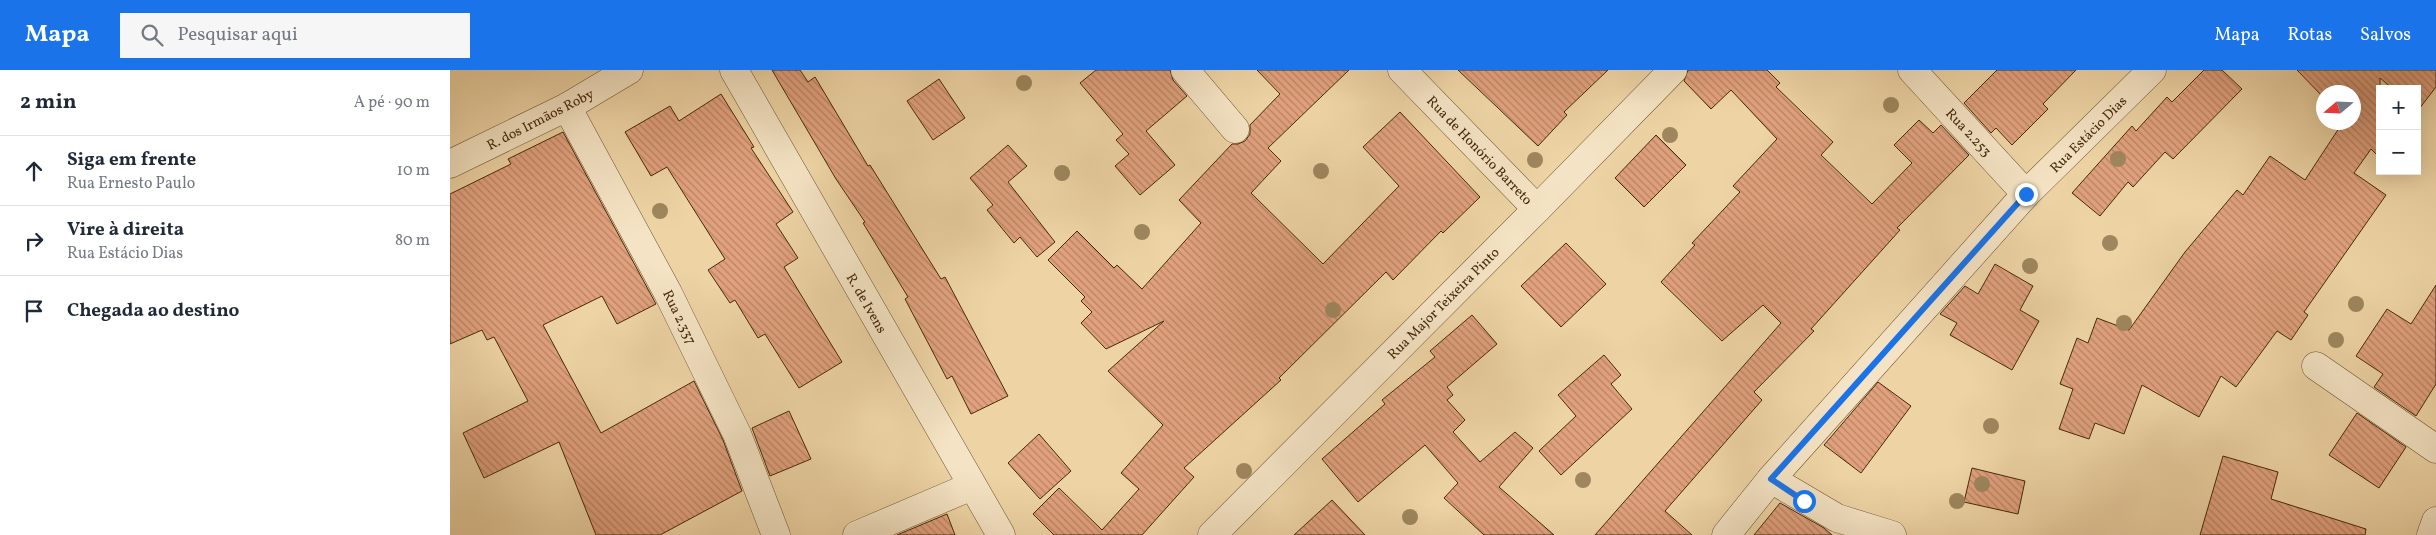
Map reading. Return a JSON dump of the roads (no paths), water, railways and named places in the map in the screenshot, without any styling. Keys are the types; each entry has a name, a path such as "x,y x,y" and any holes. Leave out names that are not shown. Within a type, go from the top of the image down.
{"street":[{"name":"R. dos Irmãos Roby","path":"450,164 568,107 629,70"},
{"name":"R. de Ivens","path":"734,70 1001,535"},
{"path":"1185,70 1235,129"},
{"name":"Rua de Honório Barreto","path":"1402,70 1538,209"},
{"name":"Rua Major Teixeira Pinto","path":"1212,535 1538,209 1673,70"},
{"name":"Rua 2.253","path":"1912,70 2026,194"},
{"name":"Rua Estácio Dias","path":"1726,535 1771,479 2026,194 2152,70"},
{"name":"Rua 2.337","path":"568,107 668,293 728,416 776,535"},
{"path":"2316,366 2436,449"},
{"path":"1771,479 1804,501 1837,518 1892,535"},
{"path":"857,535 972,486"},
{"path":"2431,535 2436,521"}]}
